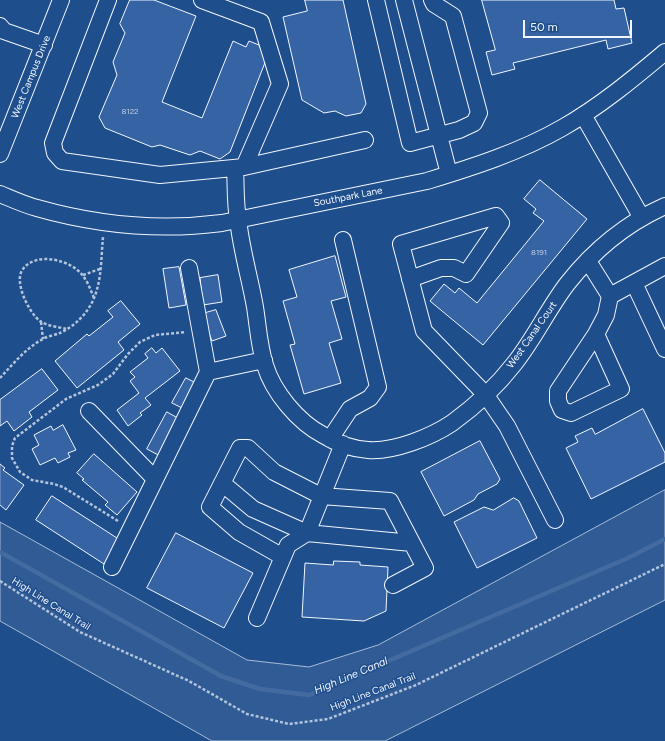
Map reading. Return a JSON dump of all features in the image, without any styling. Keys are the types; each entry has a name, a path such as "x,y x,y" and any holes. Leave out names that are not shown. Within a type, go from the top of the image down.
{"street":[{"name":"West Campus Drive","path":"0,154 61,0"},
{"path":"108,0 53,143 55,153 62,161 160,175 239,167 365,140"},
{"path":"202,0 261,22 280,84 239,167"},
{"path":"376,0 410,143 459,130 474,123 479,113 453,16 434,4 432,0"},
{"path":"404,0 450,174"},
{"path":"0,26 4,31 44,45"},
{"name":"Southpark Lane","path":"0,194 36,208 78,218 152,227 194,226 238,219 427,181 522,148 563,128 629,82 665,52"},
{"path":"583,115 642,218"},
{"name":"West Canal Court","path":"239,167 238,219 265,366 286,404 312,430 337,442 369,450 389,448 406,444 430,435 451,423 485,394 514,365 568,284 588,261 610,240 642,218 665,206"},
{"path":"410,279 441,268 454,268 466,274 501,223 496,216 401,244 410,279 424,331 485,394 507,426 555,520"},
{"path":"257,618 288,545 307,533 322,496 337,442 350,409 370,398 378,387 343,240"},
{"path":"588,261 610,296 606,315 596,334 558,391 558,401 562,410 571,413 621,389 596,334"},
{"path":"610,296 665,266"},
{"path":"112,567 208,372 189,268"},
{"path":"634,283 665,349"},
{"path":"208,372 264,360"},
{"path":"89,411 155,479"},
{"path":"283,557 239,532 210,507 240,448 248,448 274,472 322,496 390,501 425,568 393,585"},
{"path":"222,484 253,509 307,533 412,543"}],"path":[{"path":"0,378 24,353 43,339 67,329 78,321 86,311 94,298 99,281 103,237"},
{"path":"67,329 41,322 31,311 23,294 20,279 22,270 30,262 41,259 66,263 83,275 94,298"},
{"path":"83,275 100,269"},
{"path":"41,322 43,339"},
{"name":"High Line Canal Trail","path":"0,581 80,632 189,682 247,714 289,724 328,719 416,685 665,564"}],"shaded area":[{"path":"665,490 665,600 385,741 212,741 0,621 0,522 247,660 309,667 378,645"}],"building":[{"path":"130,0 154,0 196,16 162,102 202,118 233,41 246,47 249,41 259,45 266,60 230,152 220,159 200,151 190,155 160,145 152,147 105,128 99,117 117,75 113,62 125,33 120,24"},
{"path":"305,0 343,0 366,104 361,113 346,116 335,111 324,113 302,100 283,17 307,11"},
{"path":"482,0 614,0 616,9 624,8 632,43 608,49 606,40 513,63 515,69 492,75 486,52 495,50"},
{"path":"540,180 587,219 483,345 430,301 444,284 455,293 459,288 477,303 544,221 533,213 536,209 524,199"},
{"path":"335,256 346,297 331,301 342,339 329,343 341,383 304,394 290,345 295,344 283,301 297,297 289,270"},
{"path":"179,267 186,305 169,308 163,269"},
{"path":"218,275 222,302 203,305 200,278"},
{"path":"121,301 140,324 118,342 124,350 77,388 55,361 87,334 89,336 113,317 108,311"},
{"path":"216,310 226,336 212,341 202,314"},
{"path":"152,348 156,353 162,348 180,371 145,398 151,405 140,413 142,415 128,426 117,410 139,393 130,381 135,377 130,372 148,358 145,354"},
{"path":"42,369 58,390 29,412 32,417 14,431 7,421 0,426 0,400"},
{"path":"186,378 200,385 186,410 172,403"},
{"path":"643,409 665,453 665,462 591,499 566,448 578,442 575,436 592,428 595,434"},
{"path":"167,412 183,421 162,457 147,449"},
{"path":"63,425 76,450 68,453 70,457 58,463 55,458 40,465 32,449 39,445 34,435 51,426 53,430"},
{"path":"480,441 500,479 497,484 478,494 474,500 444,516 421,472"},
{"path":"94,454 137,492 117,515 105,505 108,502 82,480 84,479 77,473"},
{"path":"0,464 5,468 3,470 24,485 6,510 0,505"},
{"path":"52,496 120,540 104,564 36,520"},
{"path":"514,498 519,501 537,538 477,568 454,522 484,507 493,510"},
{"path":"176,533 253,573 224,628 147,588"},
{"path":"334,561 360,562 360,565 388,567 386,611 364,621 302,617 305,563 333,565"}],"waterway":[{"name":"High Line Canal","path":"0,552 221,676 260,689 309,695 628,558 665,539"}]}
